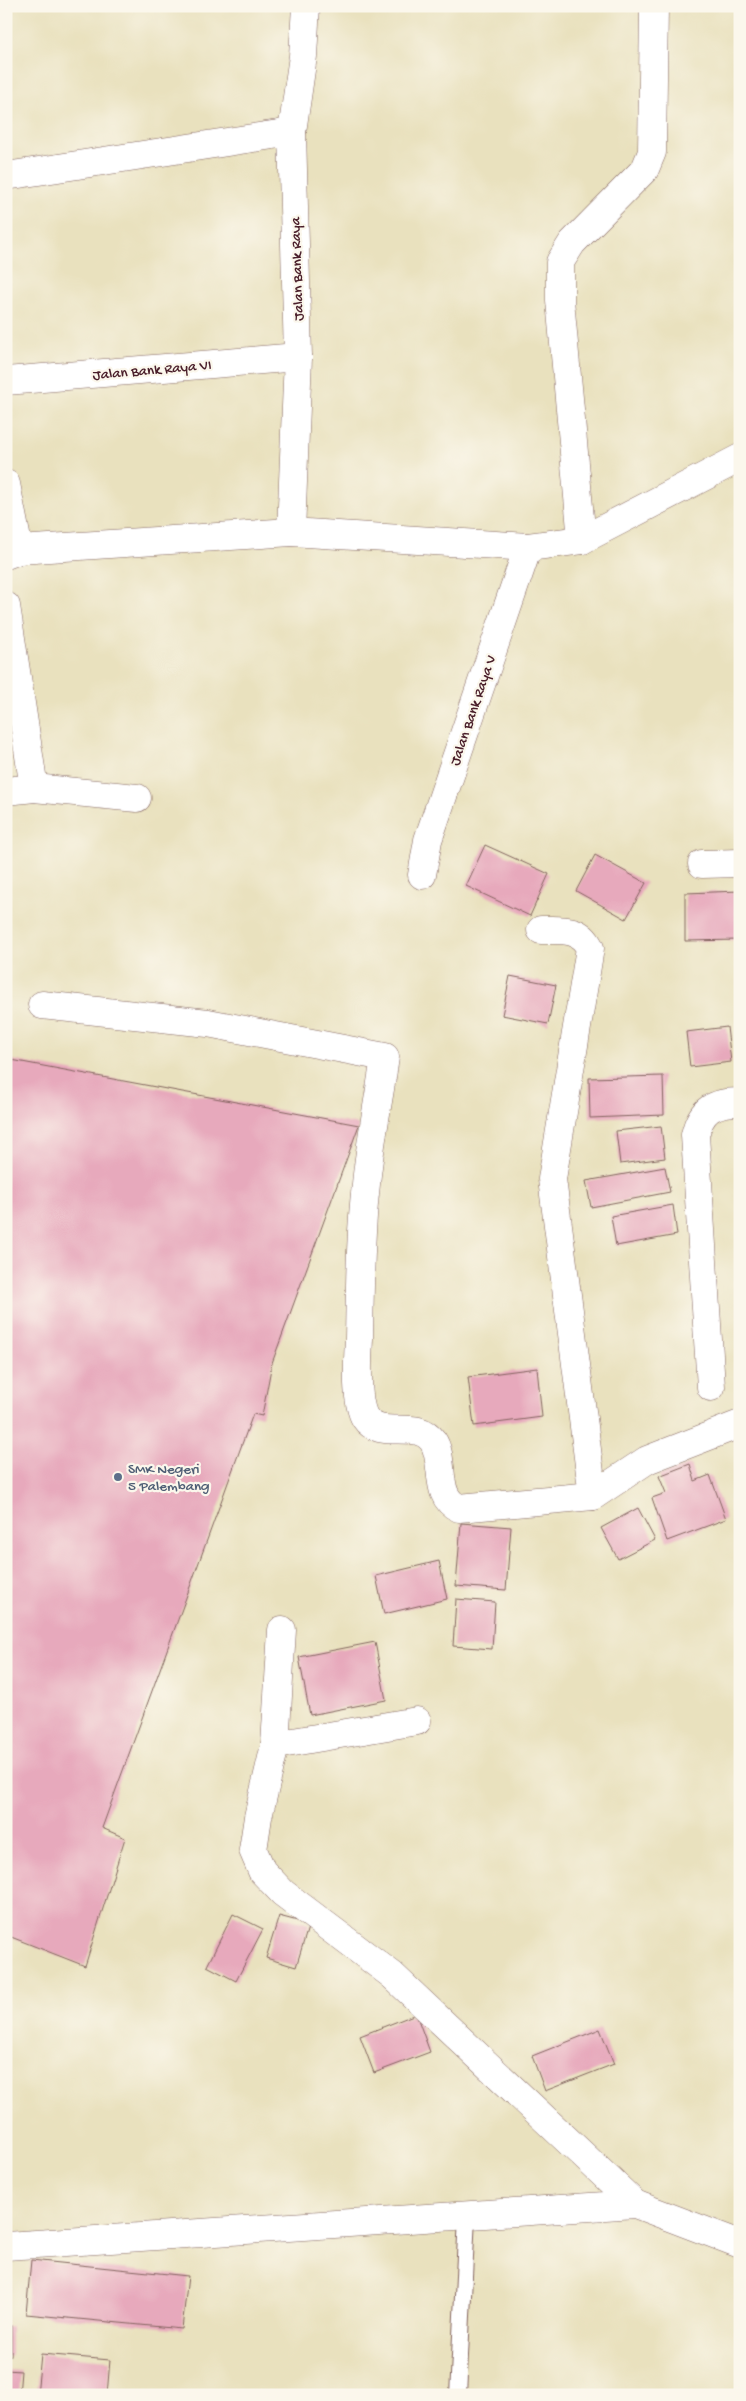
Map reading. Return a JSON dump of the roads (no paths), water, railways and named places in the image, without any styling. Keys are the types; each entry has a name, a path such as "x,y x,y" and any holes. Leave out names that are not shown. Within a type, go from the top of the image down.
{"street":[{"name":"Jalan Bank Raya","path":"291,532 298,357 292,132 303,56 306,6"},
{"path":"582,540 560,300 560,262 572,243 644,168 652,152 654,6"},
{"path":"6,176 292,132"},
{"name":"Jalan Bank Raya VI","path":"6,381 298,357"},
{"path":"6,484 13,553 291,532 528,547 582,540 740,458"},
{"name":"Jalan Bank Raya V","path":"422,875 428,840 528,547"},
{"path":"6,606 34,788"},
{"path":"6,791 34,788 137,798"},
{"path":"702,864 740,863"},
{"path":"541,930 571,930 583,936 590,948 552,1179 593,1496"},
{"path":"42,1005 208,1023 385,1057 366,1184 360,1278 358,1365 363,1414 366,1420 377,1428 420,1431 428,1435 436,1447 446,1496 453,1506 459,1508 593,1496 647,1460 740,1424"},
{"path":"711,1387 695,1136 703,1116 716,1104 740,1102"},
{"path":"282,1630 274,1745 258,1817 253,1850 262,1871 283,1893 392,1975 635,2204 740,2244"},
{"path":"274,1745 417,1721"},
{"path":"6,2246 467,2217 635,2204"}],"lane":[{"path":"458,2395 467,2217"}],"place":[{"name":"SMK Negeri 5 Palembang","path":"118,1477"}]}
